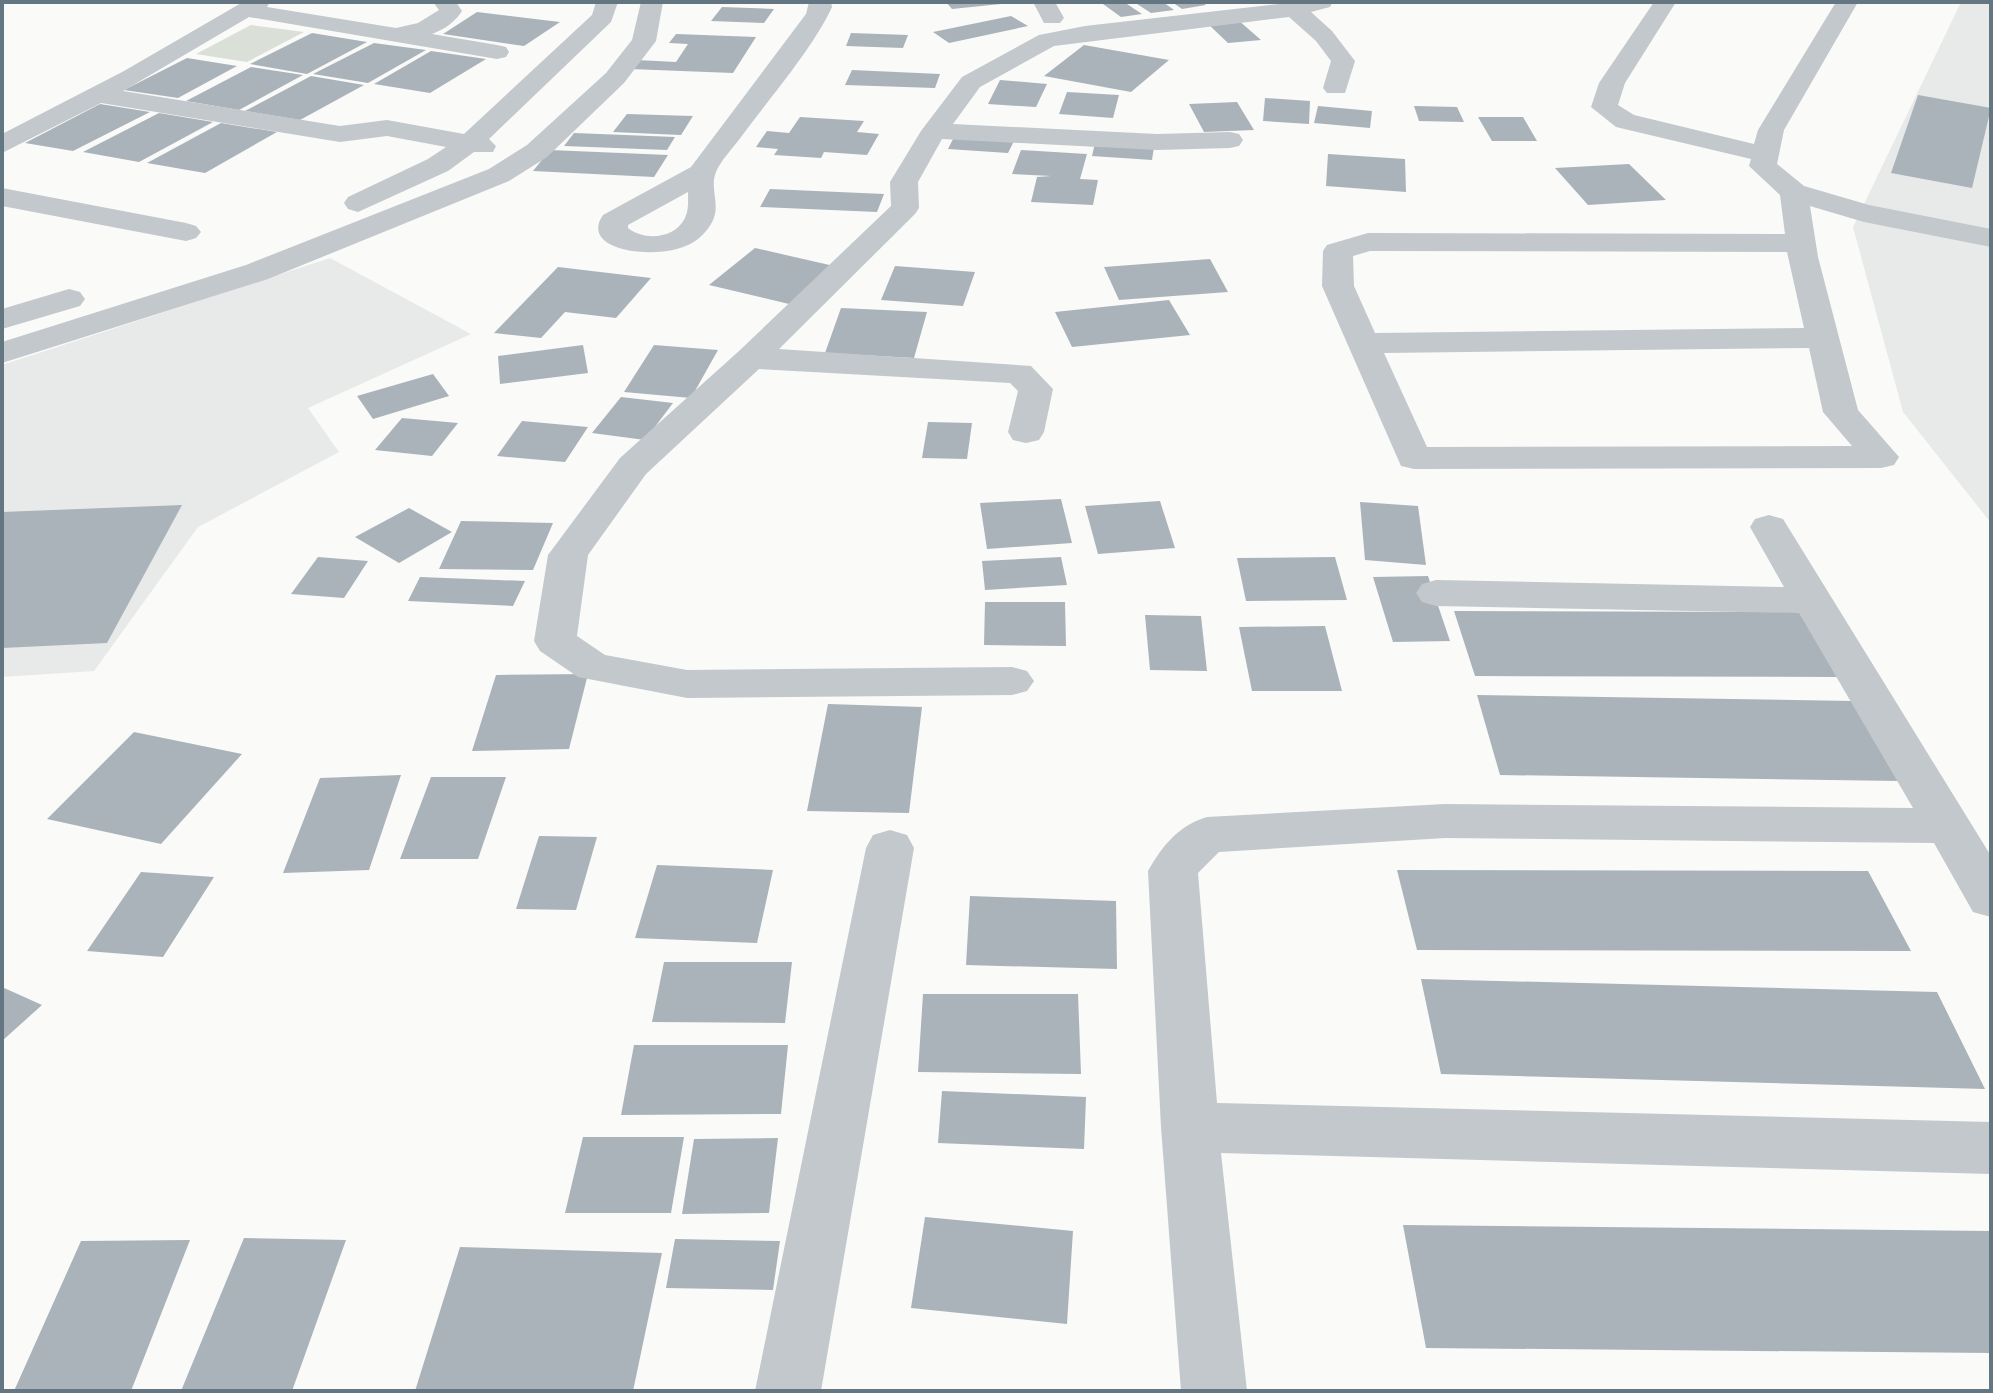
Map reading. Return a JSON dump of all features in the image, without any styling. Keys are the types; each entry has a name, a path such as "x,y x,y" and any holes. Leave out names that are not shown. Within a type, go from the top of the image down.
{"street":[{"path":"395,35 421,31 441,23 451,11 444,2"},
{"path":"213,256 351,207 438,165 469,144 603,17 607,2"},
{"path":"2,353 257,272 499,175 537,151 615,78 644,41 652,2"},
{"path":"701,173 817,15 820,2"},
{"path":"1665,2 1612,83 1604,107 1625,121 1766,155"},
{"path":"1847,2 1771,130 1763,166 1794,192 1864,213 1991,238"},
{"path":"2,145 253,6 497,52"},
{"path":"1012,681 687,684 593,667 555,641 568,555 633,466 751,358 905,208 904,182 934,131 971,82 1047,40 1308,6 1324,36 1343,61 1336,88"},
{"path":"97,95 340,134 387,128 469,144 537,151"},
{"path":"934,131 1157,142 1230,140"},
{"path":"340,134 340,146 499,175"},
{"path":"1794,192 1801,243 1841,412 1881,457 1414,458 1338,286 1338,251 1368,242 1801,243"},
{"path":"2,197 186,232"},
{"path":"2,228 57,209"},
{"path":"2,319 92,292"},
{"path":"1365,343 1822,338"},
{"path":"751,358 1019,373 1036,389 1026,432"},
{"path":"1769,527 1991,898"},
{"path":"1436,593 1813,600"},
{"path":"1214,1391 1190,1127 1173,871 1186,852 1207,835 1445,821 1948,826"},
{"path":"788,1391 890,848"},
{"path":"1190,1127 1991,1148"}],"shaded area":[{"path":"1961,2 1991,2 1991,523 1903,412 1853,227"},
{"path":"251,25 304,32 247,62 196,54"},
{"path":"330,258 471,334 308,408 339,452 198,527 94,671 2,677 2,365"}],"building":[{"path":"946,2 1001,2 1001,4 952,9"},
{"path":"1124,2 1142,14 1121,17 1103,4"},
{"path":"1134,2 1163,2 1174,10 1151,13"},
{"path":"1172,2 1201,2 1206,5 1182,9"},
{"path":"722,7 774,9 764,23 711,21"},
{"path":"477,12 560,22 524,46 443,34"},
{"path":"1011,16 1028,26 949,43 933,32"},
{"path":"1237,19 1261,40 1228,43 1206,22"},
{"path":"312,33 367,42 307,74 250,64"},
{"path":"851,33 908,35 903,48 846,46"},
{"path":"676,34 756,37 733,73 630,69 637,60 676,62 688,44 669,43"},
{"path":"374,43 426,50 368,83 313,74"},
{"path":"1084,45 1169,60 1131,92 1044,76"},
{"path":"431,51 486,59 430,93 374,84"},
{"path":"187,58 237,66 178,98 124,90"},
{"path":"251,67 303,75 239,110 186,101"},
{"path":"852,70 940,74 935,88 845,85"},
{"path":"311,76 364,85 300,120 245,111"},
{"path":"1000,80 1047,84 1036,107 988,104"},
{"path":"1067,92 1119,95 1113,118 1059,114"},
{"path":"1918,95 1991,108 1972,188 1891,173"},
{"path":"1265,98 1310,101 1309,124 1263,121"},
{"path":"1237,102 1254,130 1204,132 1189,104"},
{"path":"100,104 150,112 73,151 25,143"},
{"path":"1318,106 1372,111 1370,128 1314,123"},
{"path":"1414,106 1457,107 1464,122 1419,121"},
{"path":"159,113 213,122 139,162 83,152"},
{"path":"627,114 693,116 681,135 613,132"},
{"path":"800,117 864,121 857,132 879,134 867,155 824,152 821,158 774,155 778,149 756,147 767,131 789,133"},
{"path":"1478,117 1523,117 1537,141 1492,141"},
{"path":"221,123 277,132 205,173 147,163"},
{"path":"574,133 675,137 667,150 564,146"},
{"path":"956,133 1016,137 1008,153 948,149"},
{"path":"1095,143 1154,147 1152,160 1092,156"},
{"path":"550,150 668,155 654,177 533,171"},
{"path":"1021,150 1087,154 1080,179 1098,180 1093,205 1031,202 1037,177 1051,176 1012,174"},
{"path":"1328,154 1405,159 1406,192 1326,186"},
{"path":"1629,164 1666,200 1588,205 1555,168"},
{"path":"770,189 884,194 877,212 760,207"},
{"path":"755,248 834,266 789,304 709,285"},
{"path":"1210,259 1228,292 1119,300 1104,267"},
{"path":"895,266 975,272 963,306 881,300"},
{"path":"558,267 651,278 616,318 565,312 541,338 494,333"},
{"path":"1169,300 1190,335 1072,347 1055,312"},
{"path":"841,308 927,312 914,358 825,353"},
{"path":"583,345 588,373 500,384 498,356"},
{"path":"654,345 718,350 691,398 624,392"},
{"path":"433,374 449,396 373,419 357,396"},
{"path":"621,397 673,403 645,440 592,433"},
{"path":"402,418 458,423 432,456 375,450"},
{"path":"522,421 588,427 565,462 497,456"},
{"path":"928,422 972,423 967,459 922,458"},
{"path":"1061,499 1072,543 987,549 980,503"},
{"path":"1160,501 1175,548 1098,554 1085,506"},
{"path":"1360,502 1418,506 1426,565 1365,560"},
{"path":"182,505 107,643 2,648 2,512"},
{"path":"409,508 452,532 399,563 355,537"},
{"path":"461,521 553,523 533,570 439,569"},
{"path":"318,557 368,561 344,598 291,594"},
{"path":"1061,557 1067,585 985,590 982,561"},
{"path":"1335,557 1347,600 1246,601 1237,558"},
{"path":"1428,576 1450,641 1393,642 1373,577"},
{"path":"420,577 525,581 513,606 408,601"},
{"path":"985,602 1065,602 1066,646 984,645"},
{"path":"1454,611 1800,612 1839,677 1475,676"},
{"path":"1145,615 1201,616 1207,671 1150,670"},
{"path":"1325,626 1342,691 1252,691 1239,627"},
{"path":"588,674 569,749 472,751 496,675"},
{"path":"1477,695 1854,701 1900,781 1500,775"},
{"path":"828,704 922,707 909,813 807,811"},
{"path":"134,732 242,754 161,844 47,819"},
{"path":"401,775 369,870 283,873 320,778"},
{"path":"431,777 506,777 478,859 400,859"},
{"path":"539,836 597,837 576,910 516,909"},
{"path":"657,865 773,870 757,943 635,938"},
{"path":"1397,870 1868,871 1911,951 1417,950"},
{"path":"141,872 214,877 163,957 87,951"},
{"path":"970,896 1116,901 1117,969 966,965"},
{"path":"664,962 792,962 785,1023 652,1022"},
{"path":"1421,979 1937,992 1985,1089 1441,1074"},
{"path":"2,987 42,1005 2,1041"},
{"path":"923,994 1078,994 1081,1074 918,1072"},
{"path":"634,1045 788,1045 781,1114 621,1115"},
{"path":"942,1091 1086,1097 1084,1149 938,1143"},
{"path":"583,1137 684,1137 671,1213 565,1213"},
{"path":"778,1138 769,1213 682,1214 694,1139"},
{"path":"925,1217 1073,1231 1067,1324 911,1308"},
{"path":"1403,1225 1991,1231 1991,1353 1426,1348"},
{"path":"244,1238 346,1240 292,1391 181,1391"},
{"path":"675,1239 780,1241 773,1290 666,1288"},
{"path":"190,1240 131,1391 14,1391 81,1241"},
{"path":"460,1247 662,1253 633,1391 415,1391"}]}
